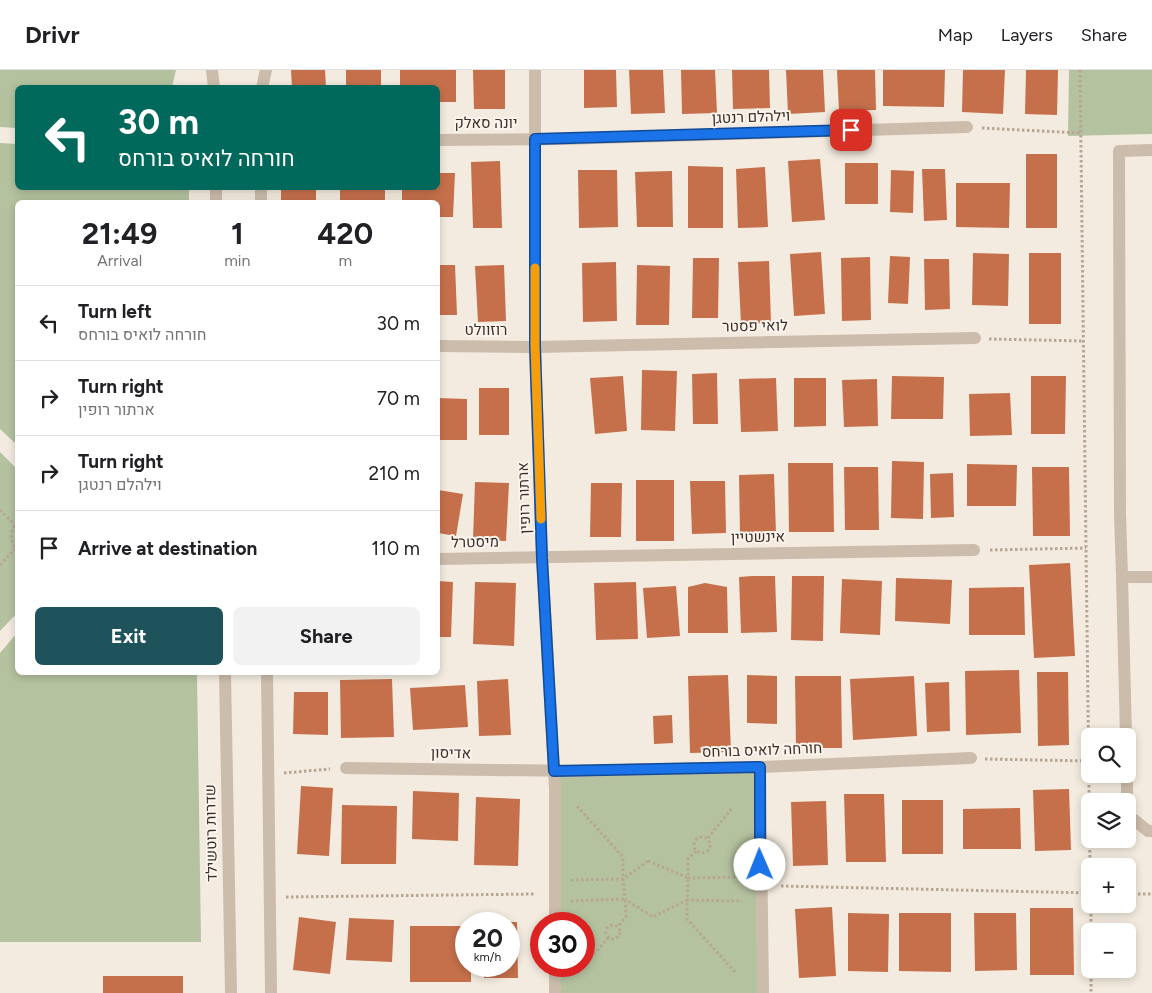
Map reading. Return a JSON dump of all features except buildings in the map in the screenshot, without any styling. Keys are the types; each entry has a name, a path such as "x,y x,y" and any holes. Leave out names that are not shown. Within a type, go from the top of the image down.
{"street":[{"path":"212,70 214,85"},
{"path":"263,85 266,70"},
{"name":"ארתור רופין","path":"535,70 535,346 542,558 554,771 555,912"},
{"name":"וילהלם רנטגן","path":"535,139 967,127"},
{"name":"יונה סאלק","path":"440,140 535,139"},
{"path":"1126,728 1120,504 1119,151 1152,150"},
{"name":"לואי פסטר","path":"535,346 975,338"},
{"name":"רוזוולט","path":"440,346 535,346"},
{"name":"אינשטיין","path":"542,558 974,550"},
{"name":"מיסטרל","path":"440,559 542,558"},
{"path":"1122,577 1152,577"},
{"name":"שדרות רוטשילד","path":"225,675 231,993"},
{"path":"267,675 271,993"},
{"name":"חורחה לואיס בורחס","path":"554,771 760,767 971,758"},
{"path":"760,767 763,993"},
{"name":"אדיסון","path":"346,768 554,771"},
{"path":"1136,821 1148,831 1152,831"},
{"path":"555,977 555,993"}],"path":[{"path":"1080,70 1089,728"},
{"path":"967,127 1081,133"},
{"path":"975,338 1084,341"},
{"path":"0,510 15,523"},
{"path":"15,527 11,537 15,548"},
{"path":"974,550 1086,548"},
{"path":"0,565 15,551"},
{"path":"971,758 1081,761"},
{"path":"284,774 346,768"},
{"path":"1089,783 1090,858"},
{"path":"577,806 623,857 626,916 618,927"},
{"path":"708,838 732,808"},
{"path":"701,837 708,838 710,844 708,851 702,853 696,850 694,845 696,840 701,837"},
{"path":"696,850 688,859 687,919 735,972"},
{"path":"566,880 623,879 648,861 688,878 742,877"},
{"path":"781,886 1081,892"},
{"path":"282,897 535,894"},
{"path":"1136,894 1152,894"},
{"path":"566,901 625,899 653,917 687,900 742,901"},
{"path":"595,953 608,937 608,928 613,925 618,927"},
{"path":"608,937 614,939 619,936 620,931 618,927"},
{"path":"1091,978 1091,993"}],"green space":[{"path":"0,70 176,70 172,85 15,85 15,128 0,127"},
{"path":"1069,70 1152,70 1152,134 1068,136"},
{"path":"0,143 15,144 15,190 189,190 189,200 15,200 15,443 0,429"},
{"path":"0,452 15,467 15,615 0,631"},
{"path":"15,635 15,675 197,675 201,942 0,942 0,653"},
{"path":"760,767 763,993 555,993 555,977 595,977 595,912 555,912 555,771"}],"slow traffic":[{"path":"535,268 535,346 541,519"}],"route":[{"path":"760,865 760,767 554,771 542,558 535,346 535,139 851,130"}]}
